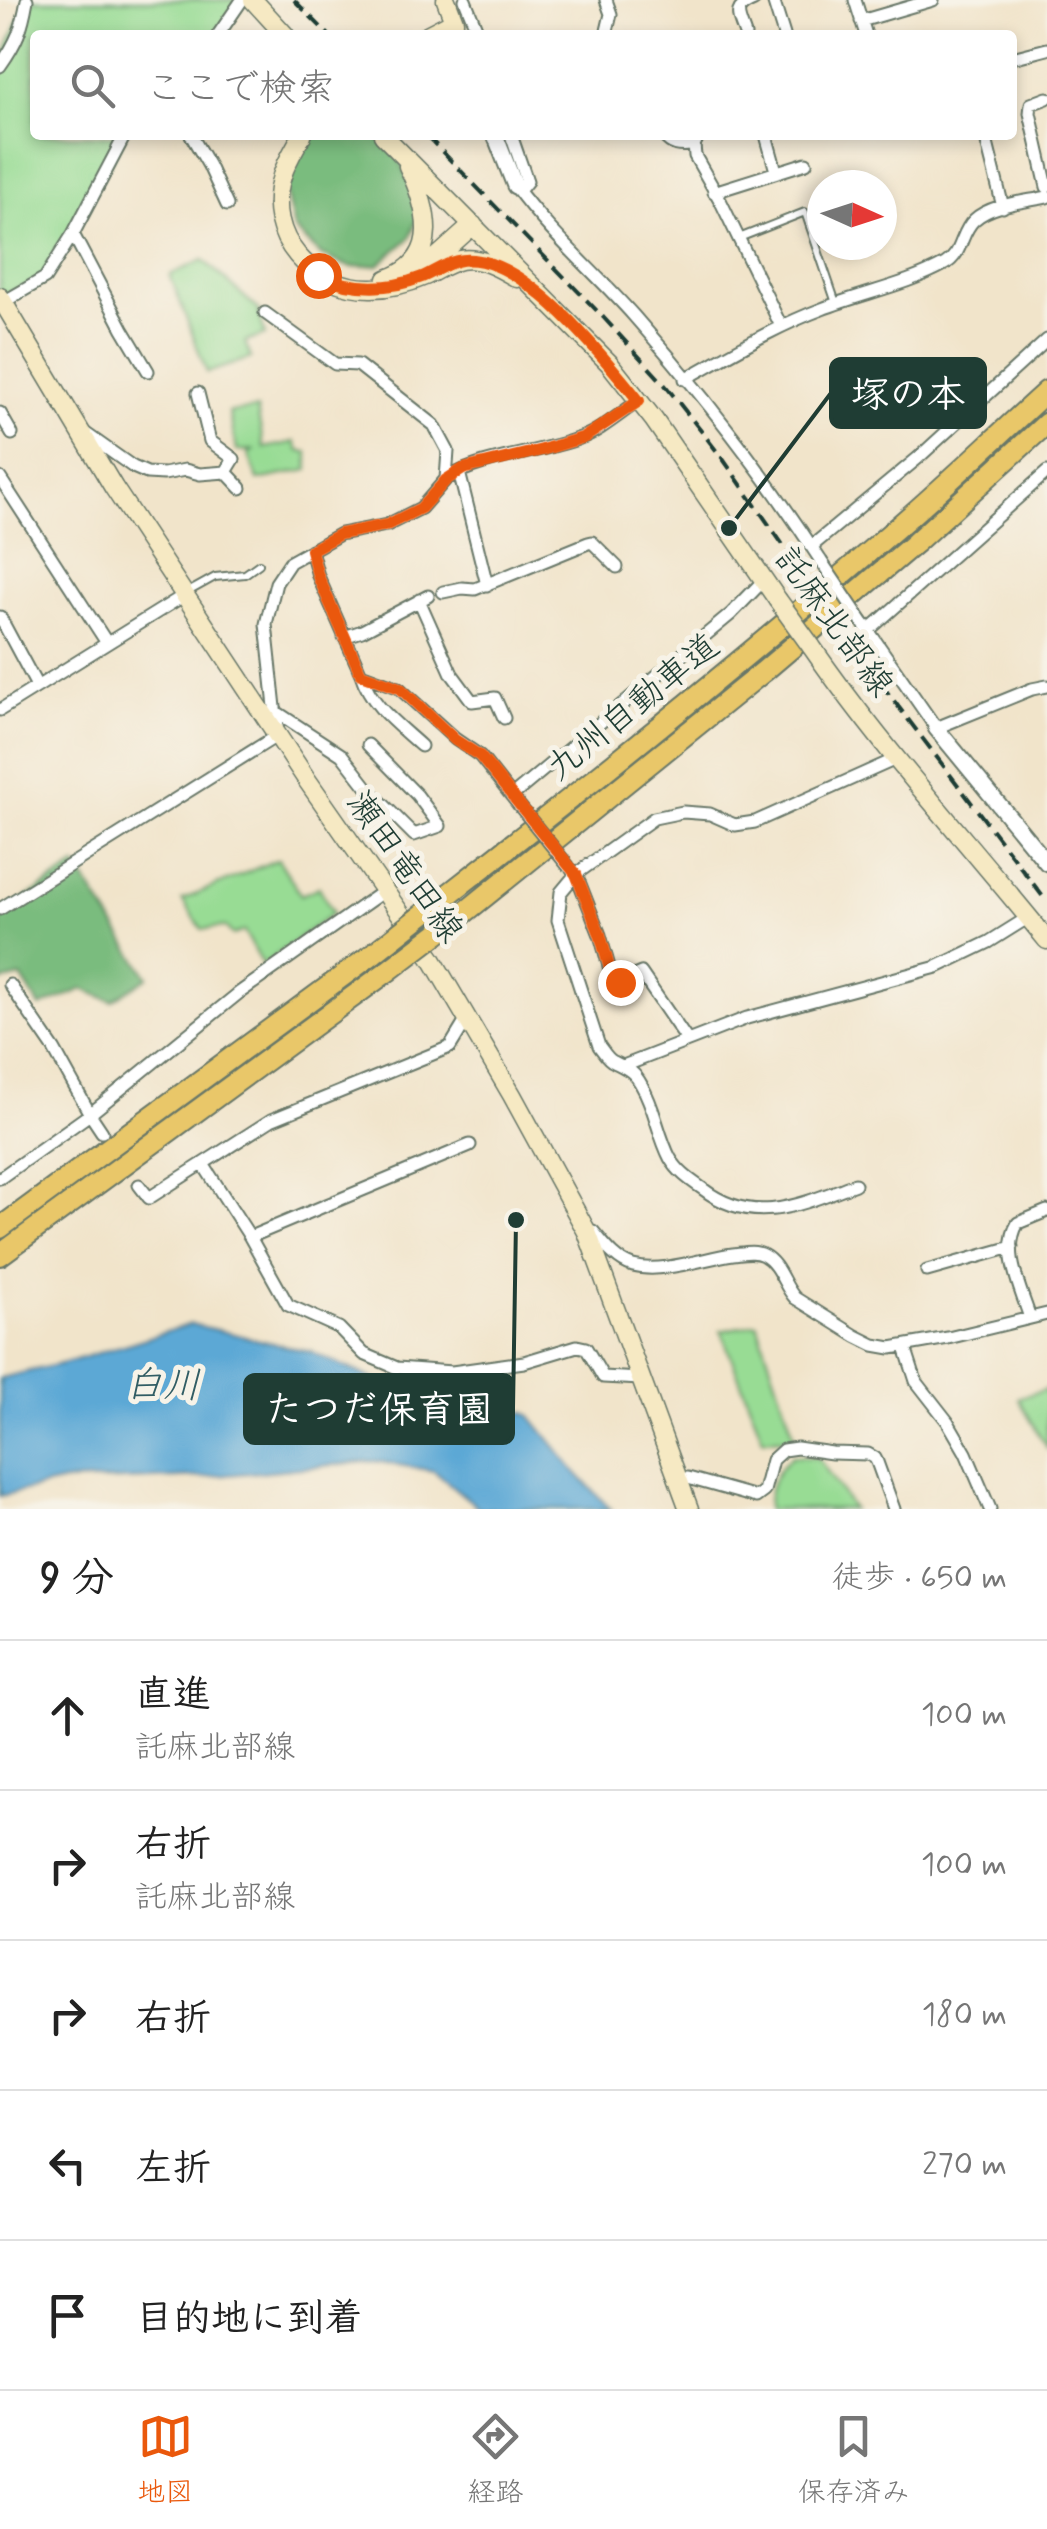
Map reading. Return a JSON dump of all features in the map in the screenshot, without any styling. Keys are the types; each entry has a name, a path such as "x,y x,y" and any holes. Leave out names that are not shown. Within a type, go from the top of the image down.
{"highway":[{"name":"九州自動車道","path":"0,1228 374,952 536,827 902,523 1047,391"},
{"name":"九州自動車道","path":"0,1255 463,914 778,659 915,543 1047,423"}],"main road":[{"path":"253,0 280,30"},
{"path":"446,0 457,28"},
{"name":"託麻北部線","path":"300,140 282,177 278,214 291,248 318,275 339,284 374,288 422,277 460,260 478,260 501,268 538,290"},
{"name":"託麻北部線","path":"388,140 609,364 675,450 840,688 1047,940"},
{"path":"353,287 396,276 410,266 424,244 427,217 423,199 403,154"},
{"path":"392,286 430,264 473,225"},
{"name":"瀬田竜田線","path":"1,301 183,596 432,959 467,1019 587,1232 689,1509"}],"street":[{"path":"0,66 22,29 26,0"},
{"path":"221,30 242,0"},
{"path":"465,0 477,30"},
{"path":"606,0 611,14 607,30"},
{"path":"743,30 738,10 754,0"},
{"path":"773,0 782,30"},
{"path":"855,0 865,30"},
{"path":"862,21 932,0"},
{"path":"1017,57 1047,48"},
{"path":"1047,98 1031,104 1030,113 1047,186"},
{"path":"1,301 44,278 73,234 121,140"},
{"path":"194,140 227,205"},
{"path":"497,140 517,189 546,225 634,316 724,425 936,728 1047,864"},
{"path":"513,140 526,176 526,184 517,189"},
{"path":"666,140 674,146 696,140 695,156 780,326"},
{"path":"767,140 776,171"},
{"path":"986,140 1003,207"},
{"path":"714,192 806,162"},
{"path":"686,379 780,326 950,262 974,220 1003,207 1047,197"},
{"path":"73,234 148,371"},
{"path":"265,313 335,364 358,365 434,425 448,451 446,480"},
{"path":"812,546 918,458 1047,340"},
{"path":"198,394 210,441 234,459 226,472"},
{"path":"0,909 278,734 266,624 273,590 290,562 340,534 387,525 421,508 458,472 585,437 639,401"},
{"path":"0,413 12,434"},
{"path":"78,428 147,473 226,472"},
{"path":"226,472 241,488"},
{"path":"458,472 486,585"},
{"path":"865,627 1047,472"},
{"path":"0,478 107,643"},
{"path":"443,592 475,589 592,542 617,567"},
{"path":"311,550 366,690 378,708 421,746"},
{"path":"515,800 731,614 764,580"},
{"path":"0,710 183,596"},
{"path":"344,637 424,598 452,674 472,701 495,698 504,718"},
{"path":"0,617 38,686"},
{"path":"361,674 400,688 455,740 480,756 573,870 600,934 612,977 620,982 641,974 687,1040"},
{"path":"936,728 1047,686"},
{"path":"275,711 342,755 414,836 440,826 368,745"},
{"path":"896,759 755,822 735,826 710,814 683,812 654,818 573,870 561,892 558,920 599,1046 612,1062 626,1065 747,1018 937,967 1028,917"},
{"path":"0,1178 90,1114 239,992 385,890"},
{"path":"10,985 54,1049 102,1132"},
{"path":"139,1185 149,1198 272,1120 450,1047 467,1019"},
{"path":"626,1065 642,1085 667,1153 677,1169 718,1201 737,1208 768,1211 798,1206 855,1184"},
{"path":"250,1237 470,1145"},
{"path":"203,1164 288,1304 339,1328 364,1354 396,1368 452,1372 524,1362 577,1346 586,1348 602,1377 641,1379"},
{"path":"1030,1318 1013,1262 1012,1236 1018,1223 1047,1211"},
{"path":"587,1232 593,1231 611,1252 634,1266 682,1264 751,1252 763,1255 776,1266 789,1292 874,1345 905,1346 1047,1314"},
{"path":"927,1270 1012,1247"},
{"path":"905,1346 916,1380 966,1453 990,1509"},
{"path":"678,1478 756,1497 764,1490 772,1460 784,1450 868,1454 877,1462 894,1509"}],"lane":[{"path":"738,238 808,214 836,304"},
{"path":"183,596 215,577 245,574 259,564"}],"green space":[{"path":"27,0 242,0 221,30 30,30 30,140 122,140 45,278 0,297 0,66"},
{"path":"306,140 381,140 399,159 421,208 410,238 378,265 350,267 321,255 294,229 285,190"},
{"path":"203,260 258,309 265,335 245,342 251,358 207,373 170,275"},
{"path":"257,409 264,448 295,442 299,451 308,452 308,470 258,480 248,453 255,450 237,451 229,412"},
{"path":"278,859 301,895 319,887 333,913 263,965 244,931 233,935 225,927 202,929 182,900"},
{"path":"76,866 148,977 112,1001 83,989 40,1007 21,977 0,982 0,915"},
{"path":"757,1323 795,1438 763,1439 721,1331"},
{"path":"1047,1389 1047,1448 1018,1398"},
{"path":"792,1456 818,1458 853,1509 768,1509 774,1480"}],"water":[{"name":"白川","path":"191,1324 311,1352 389,1386 465,1390 530,1415 610,1509 480,1509 434,1471 375,1461 205,1477 65,1482 0,1496 0,1378 69,1362"}],"railway":[{"path":"294,0 324,30"},
{"path":"431,140 665,385 723,459 872,672 1047,902"}],"place":[{"name":"塚の本","path":"729,528"},
{"name":"たつだ保育園","path":"516,1220"}],"route":[{"path":"318,275 339,284 374,288 422,277 460,260 478,260 501,268 538,290 639,401 585,437 463,469 446,480 421,508 387,525 340,534 311,550 318,576 361,674 400,688 455,740 480,756 576,874 612,977 620,982"}]}
